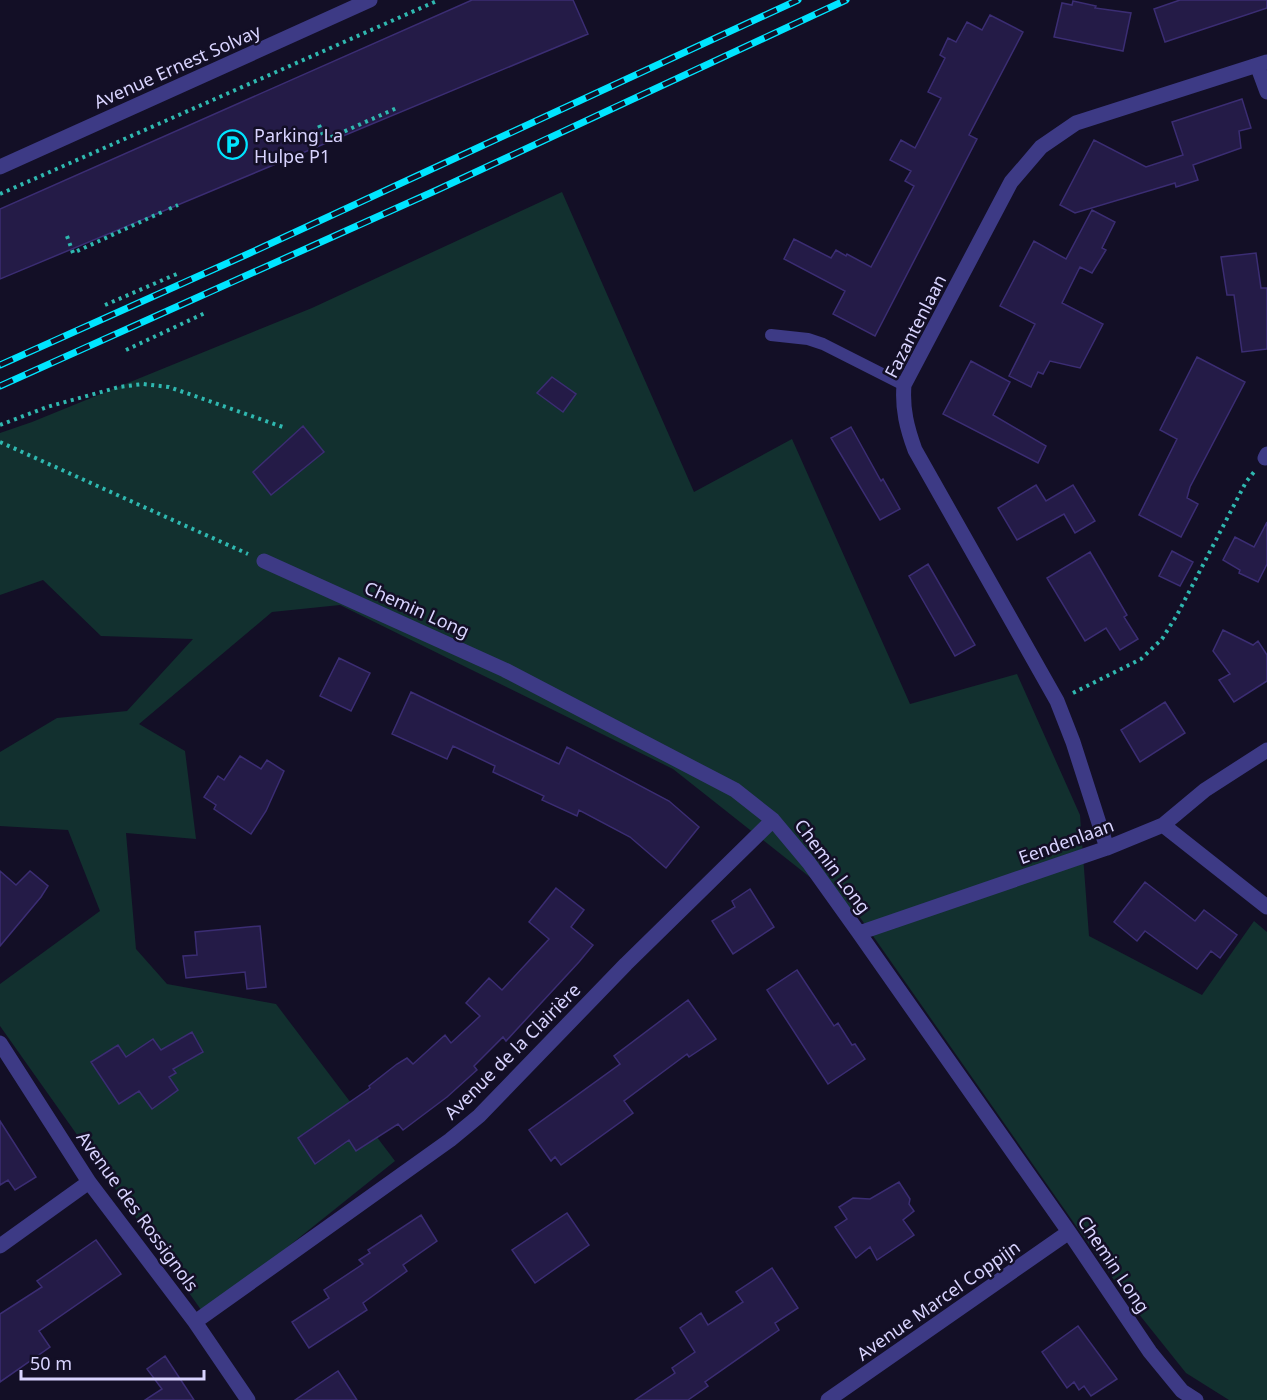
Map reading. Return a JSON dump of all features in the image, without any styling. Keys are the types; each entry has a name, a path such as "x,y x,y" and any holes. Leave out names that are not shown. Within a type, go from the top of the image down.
{"street":[{"name":"Avenue Ernest Solvay","path":"0,167 370,0"},
{"path":"1262,63 1267,92"},
{"name":"Fazantenlaan","path":"1107,848 1073,741 1057,701 915,450 906,425 903,403 904,385 1011,182 1041,147 1076,123 1262,63"},
{"name":"Chemin Long","path":"264,561 505,670 735,790 773,820 809,863 859,933 1069,1232 1150,1352 1182,1391 1196,1400"},
{"name":"Eendenlaan","path":"859,933 1107,848 1163,825 1205,790 1267,750"},
{"name":"Avenue de la Clairière","path":"195,1322 450,1140 479,1116 626,964 773,820"},
{"path":"1163,825 1267,907"},
{"name":"Avenue des Rossignols","path":"0,1043 89,1182 195,1322 248,1400"},
{"path":"0,1246 89,1182"},
{"name":"Avenue Marcel Coppijn","path":"828,1400 1069,1232"}],"lane":[{"path":"771,335 808,339 823,344 904,385"}],"path":[{"path":"0,194 439,0"},
{"path":"319,125 325,140 399,107"},
{"path":"169,208 178,205"},
{"path":"67,236 73,253 162,212"},
{"path":"105,305 179,273"},
{"path":"126,350 205,313"},
{"path":"0,425 47,407 119,387 142,384 169,387 283,427"},
{"path":"0,441 264,561"},
{"path":"1082,689 1141,659 1162,639 1177,615 1246,482 1266,456"}],"green space":[{"path":"562,192 694,492 792,439 910,704 1017,674 1080,815 1089,936 1202,995 1254,921 1267,932 1267,1400 1229,1400 1186,1373 1130,1303 859,916 673,769 340,605 272,612 139,724 185,751 196,839 126,833 136,949 167,984 276,1004 395,1161 204,1314 0,1026 0,984 100,911 68,830 0,826 0,752 57,718 127,711 193,639 101,636 43,580 0,595 0,433 312,308"}],"building":[{"name":"Parking La Hulpe P1","path":"472,0 573,0 588,34 0,279 0,209"},
{"path":"1180,0 1267,0 1267,8 1165,42 1154,9"},
{"path":"1073,1 1096,6 1095,8 1131,13 1123,51 1054,37 1062,3 1072,5"},
{"path":"990,15 1023,32 969,135 977,139 875,336 833,314 845,291 784,259 794,239 831,258 836,250 871,267 914,186 905,181 911,171 890,160 901,140 915,148 941,98 928,92 945,58 940,55 948,38 956,42 967,22 982,30"},
{"path":"1242,99 1251,128 1239,131 1241,148 1193,165 1198,180 1176,187 1175,183 1075,213 1060,205 1094,140 1146,167 1183,155 1172,122"},
{"path":"1092,210 1115,222 1102,248 1106,250 1092,273 1080,267 1062,303 1103,324 1080,368 1050,361 1043,374 1038,372 1031,387 1009,376 1035,324 1000,306 1034,241 1066,259"},
{"path":"1256,253 1261,288 1267,288 1267,349 1242,352 1234,295 1227,295 1221,257"},
{"path":"1197,357 1245,382 1190,487 1187,498 1198,504 1181,537 1139,515 1177,439 1160,430"},
{"path":"971,361 1010,382 993,415 1046,446 1038,463 943,414"},
{"path":"552,377 576,394 563,412 537,393"},
{"path":"303,426 324,452 271,495 253,472"},
{"path":"851,427 881,481 883,479 900,509 880,520 831,438"},
{"path":"1036,485 1046,501 1073,485 1095,521 1075,533 1064,514 1017,540 998,508"},
{"path":"1267,522 1267,564 1258,582 1239,573 1240,570 1223,560 1235,537 1254,547"},
{"path":"1172,551 1193,562 1180,586 1159,576"},
{"path":"1090,552 1127,615 1124,617 1138,639 1120,650 1106,628 1085,641 1047,578"},
{"path":"928,564 975,645 955,656 909,576"},
{"path":"1223,630 1253,645 1258,641 1267,655 1267,681 1234,702 1219,680 1230,674 1213,651"},
{"path":"339,658 370,673 351,711 320,696"},
{"path":"411,692 559,764 567,747 669,801 699,827 666,868 630,837 579,810 577,816 542,800 544,796 493,772 495,766 453,746 447,759 392,734"},
{"path":"1165,702 1185,733 1140,762 1121,730"},
{"path":"240,756 261,769 267,760 284,771 266,811 251,834 214,809 216,805 204,797 218,776 224,780"},
{"path":"0,871 16,885 30,871 48,886 0,946"},
{"path":"1145,882 1195,921 1204,910 1237,935 1220,958 1211,951 1197,969 1145,931 1137,941 1114,922"},
{"path":"556,888 584,910 571,927 593,945 579,962 506,1041 503,1037 474,1066 477,1070 447,1097 403,1130 398,1124 356,1151 349,1140 315,1164 298,1138 370,1088 369,1086 397,1064 407,1058 413,1064 445,1035 451,1043 480,1016 466,1003 489,978 502,990 549,939 529,922"},
{"path":"750,889 774,927 733,954 712,921 735,907 732,901"},
{"path":"260,926 266,987 247,989 245,972 186,978 183,956 197,955 195,932"},
{"path":"797,970 834,1026 838,1023 852,1045 855,1044 865,1059 828,1084 767,990"},
{"path":"688,1000 716,1039 689,1057 687,1054 624,1101 633,1113 561,1165 555,1157 551,1161 529,1130 620,1064 614,1056"},
{"path":"192,1032 203,1052 173,1069 176,1073 169,1077 178,1090 152,1109 139,1091 119,1104 91,1062 118,1045 126,1057 153,1039 161,1050"},
{"path":"0,1121 36,1177 15,1190 8,1180 0,1185"},
{"path":"899,1182 910,1199 909,1204 914,1211 903,1220 914,1235 877,1260 870,1247 856,1258 835,1227 847,1219 839,1207 853,1198 870,1199"},
{"path":"567,1213 589,1245 535,1283 512,1250"},
{"path":"421,1215 437,1241 403,1265 407,1271 363,1303 367,1310 309,1348 292,1322 329,1298 324,1290 363,1264 359,1260 370,1253 368,1250"},
{"path":"96,1240 121,1274 39,1331 50,1347 0,1382 0,1314 42,1287 37,1281"},
{"path":"772,1268 798,1308 775,1323 779,1330 705,1382 708,1386 688,1400 635,1400 675,1373 672,1368 695,1352 680,1328 701,1313 708,1325 743,1302 736,1292"},
{"path":"1078,1326 1117,1379 1091,1396 1084,1386 1079,1390 1074,1382 1067,1388 1042,1352"},
{"path":"165,1356 194,1400 145,1400 162,1389 147,1369"},
{"path":"338,1371 357,1400 295,1400"}],"railway":[{"path":"0,365 250,253 798,0"},
{"path":"0,386 437,190 846,0"}],"place":[{"name":"Parking La Hulpe P1","path":"233,145"}]}
